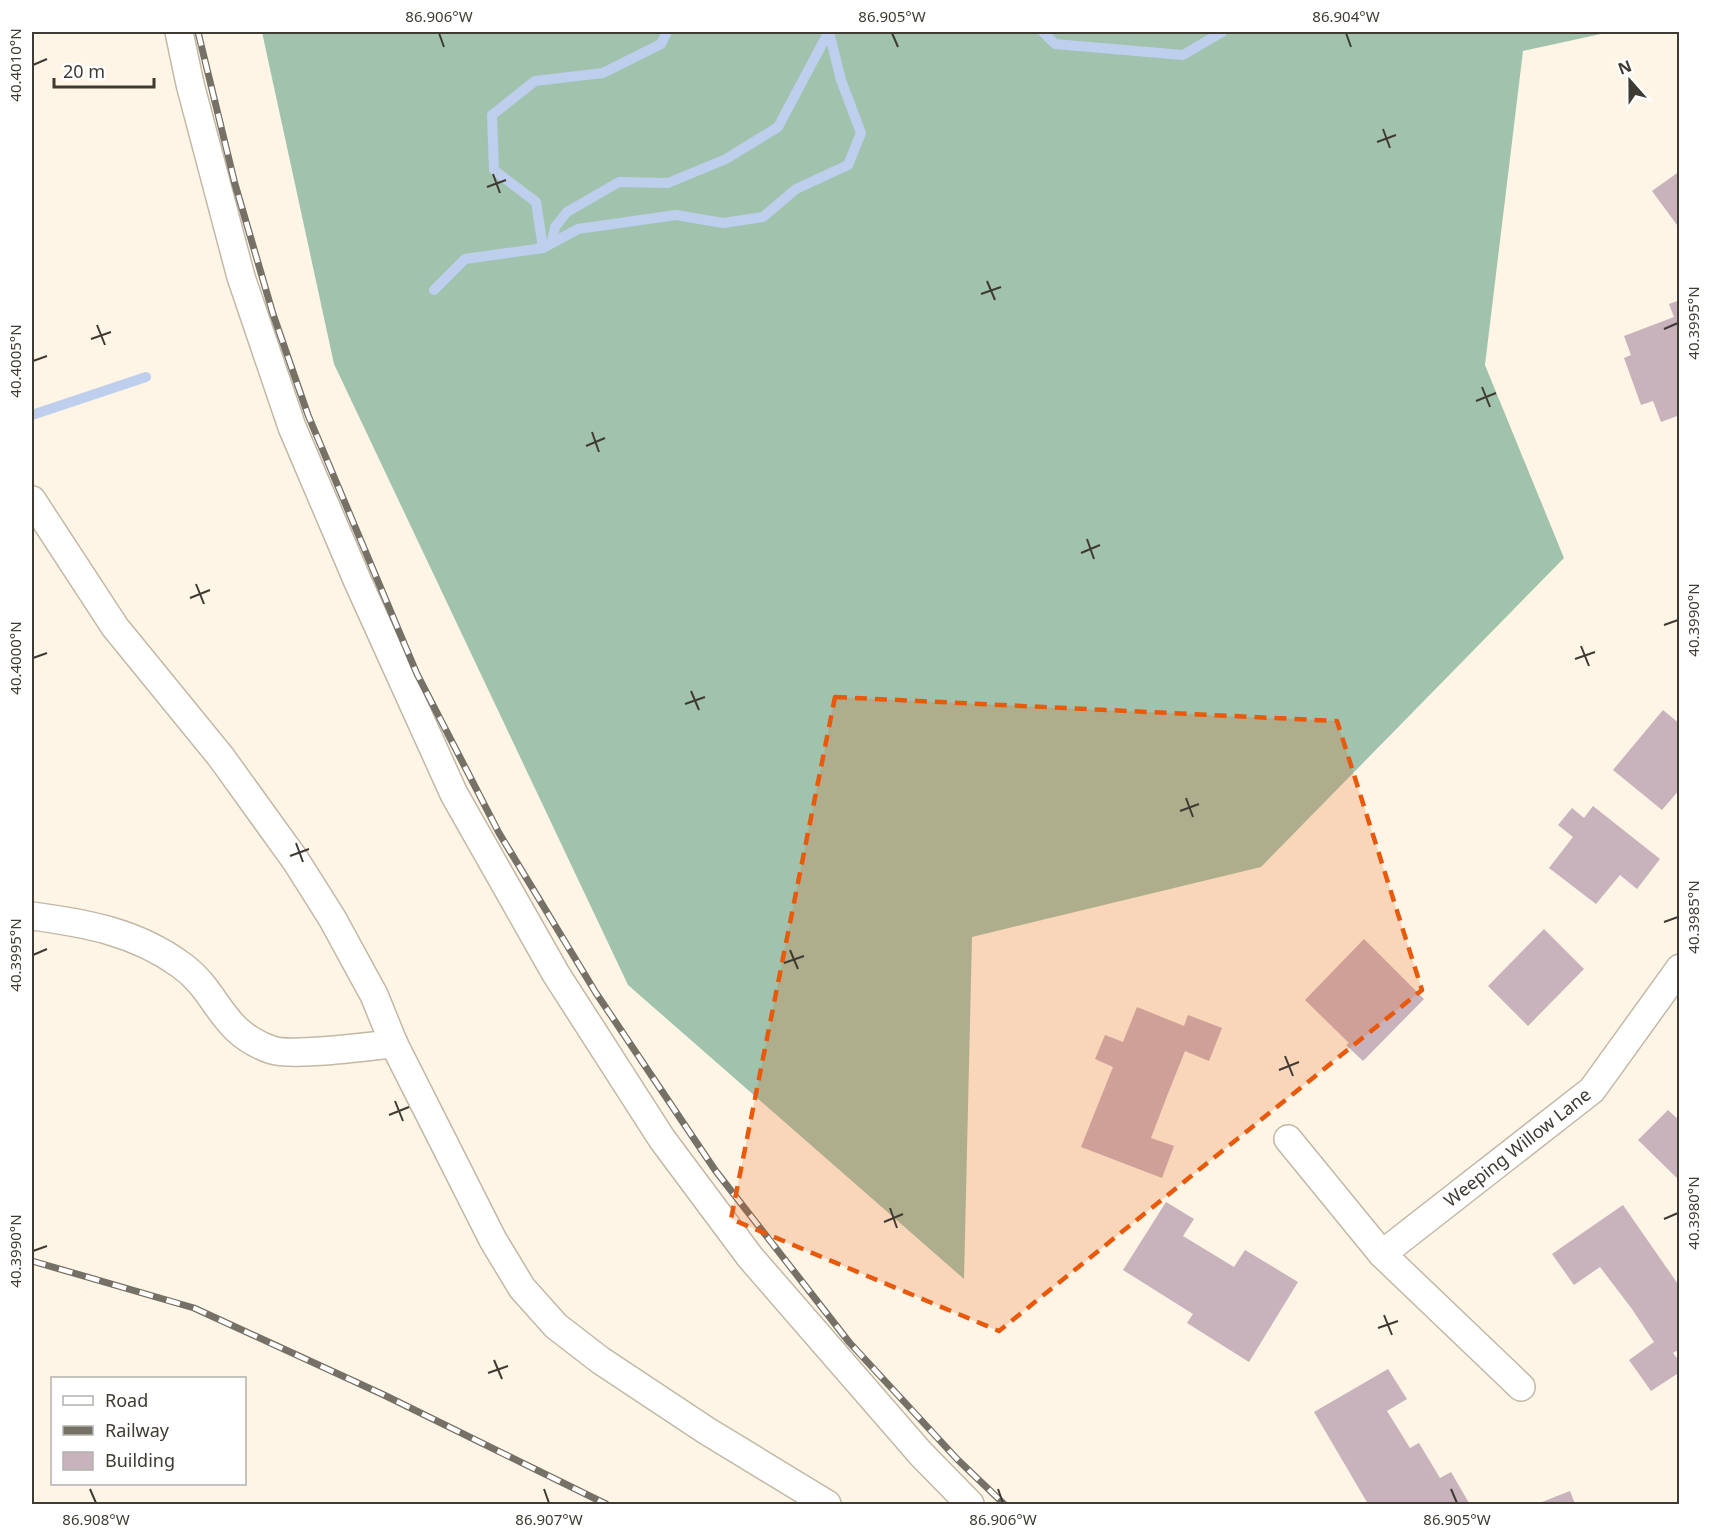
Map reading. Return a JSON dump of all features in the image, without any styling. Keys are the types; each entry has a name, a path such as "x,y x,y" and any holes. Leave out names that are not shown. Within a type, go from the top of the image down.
{"street":[{"path":"179,32 190,84 241,277 292,427 358,582 454,794 556,974 662,1139 750,1257 921,1454 970,1504"},
{"path":"32,500 115,627 221,757 296,861 332,918 374,995 394,1044 493,1240 522,1288 556,1326 645,1391 827,1504"},
{"path":"32,916 88,923 128,935 182,965 227,1021 249,1041 275,1051 394,1044"},
{"name":"Weeping Willow Lane","path":"1382,1254 1592,1090 1680,968"},
{"path":"1288,1139 1382,1254 1521,1387"}],"highlighted area":[{"path":"835,697 1337,721 1422,990 999,1331 731,1219"}],"green space":[{"path":"262,32 1610,32 1523,51 1485,365 1564,558 1261,867 972,937 964,1279 628,985 334,364"}],"building":[{"path":"1680,171 1680,229 1652,191"},
{"path":"1680,300 1680,415 1661,422 1653,401 1641,405 1624,358 1631,355 1624,336 1674,317 1669,304"},
{"path":"1663,710 1680,724 1680,789 1662,810 1613,770"},
{"path":"1593,806 1660,859 1637,889 1620,875 1596,904 1549,868 1573,837 1558,825 1572,808 1584,818"},
{"path":"1544,929 1584,969 1528,1026 1488,986"},
{"path":"1364,939 1424,999 1363,1061 1346,1045 1349,1043 1305,1000"},
{"path":"1137,1007 1184,1026 1188,1015 1222,1028 1209,1061 1185,1051 1167,1096 1151,1138 1174,1146 1162,1178 1081,1147 1113,1067 1095,1059 1105,1035 1123,1042"},
{"path":"1668,1110 1680,1121 1680,1181 1638,1140"},
{"path":"1166,1202 1194,1219 1183,1236 1234,1267 1245,1250 1298,1282 1249,1362 1187,1323 1193,1314 1123,1270"},
{"path":"1623,1205 1680,1287 1680,1349 1673,1353 1680,1362 1680,1372 1651,1391 1629,1360 1654,1342 1632,1309 1600,1267 1574,1285 1552,1254"},
{"path":"1388,1369 1407,1399 1387,1411 1410,1448 1419,1443 1440,1478 1451,1472 1469,1503 1368,1504 1314,1412"},
{"path":"1570,1491 1575,1504 1537,1504"}],"waterway":[{"path":"434,290 465,259 543,248 536,202 494,170 492,115 535,81 603,73 661,44 667,32"},
{"path":"543,248 578,229 676,215 723,223 763,217 796,189 848,165 861,133 841,80 829,32"},
{"path":"1043,32 1055,44 1183,55 1222,32"},
{"path":"552,241 555,227 567,212 619,182 668,183 726,159 778,127 828,33"},
{"path":"32,415 146,377"}],"railway":[{"path":"198,32 235,184 273,314 308,415 417,674 499,833 596,993 715,1170 849,1342 957,1459 1004,1504"},
{"path":"32,1261 194,1308 384,1395 606,1504"}]}
